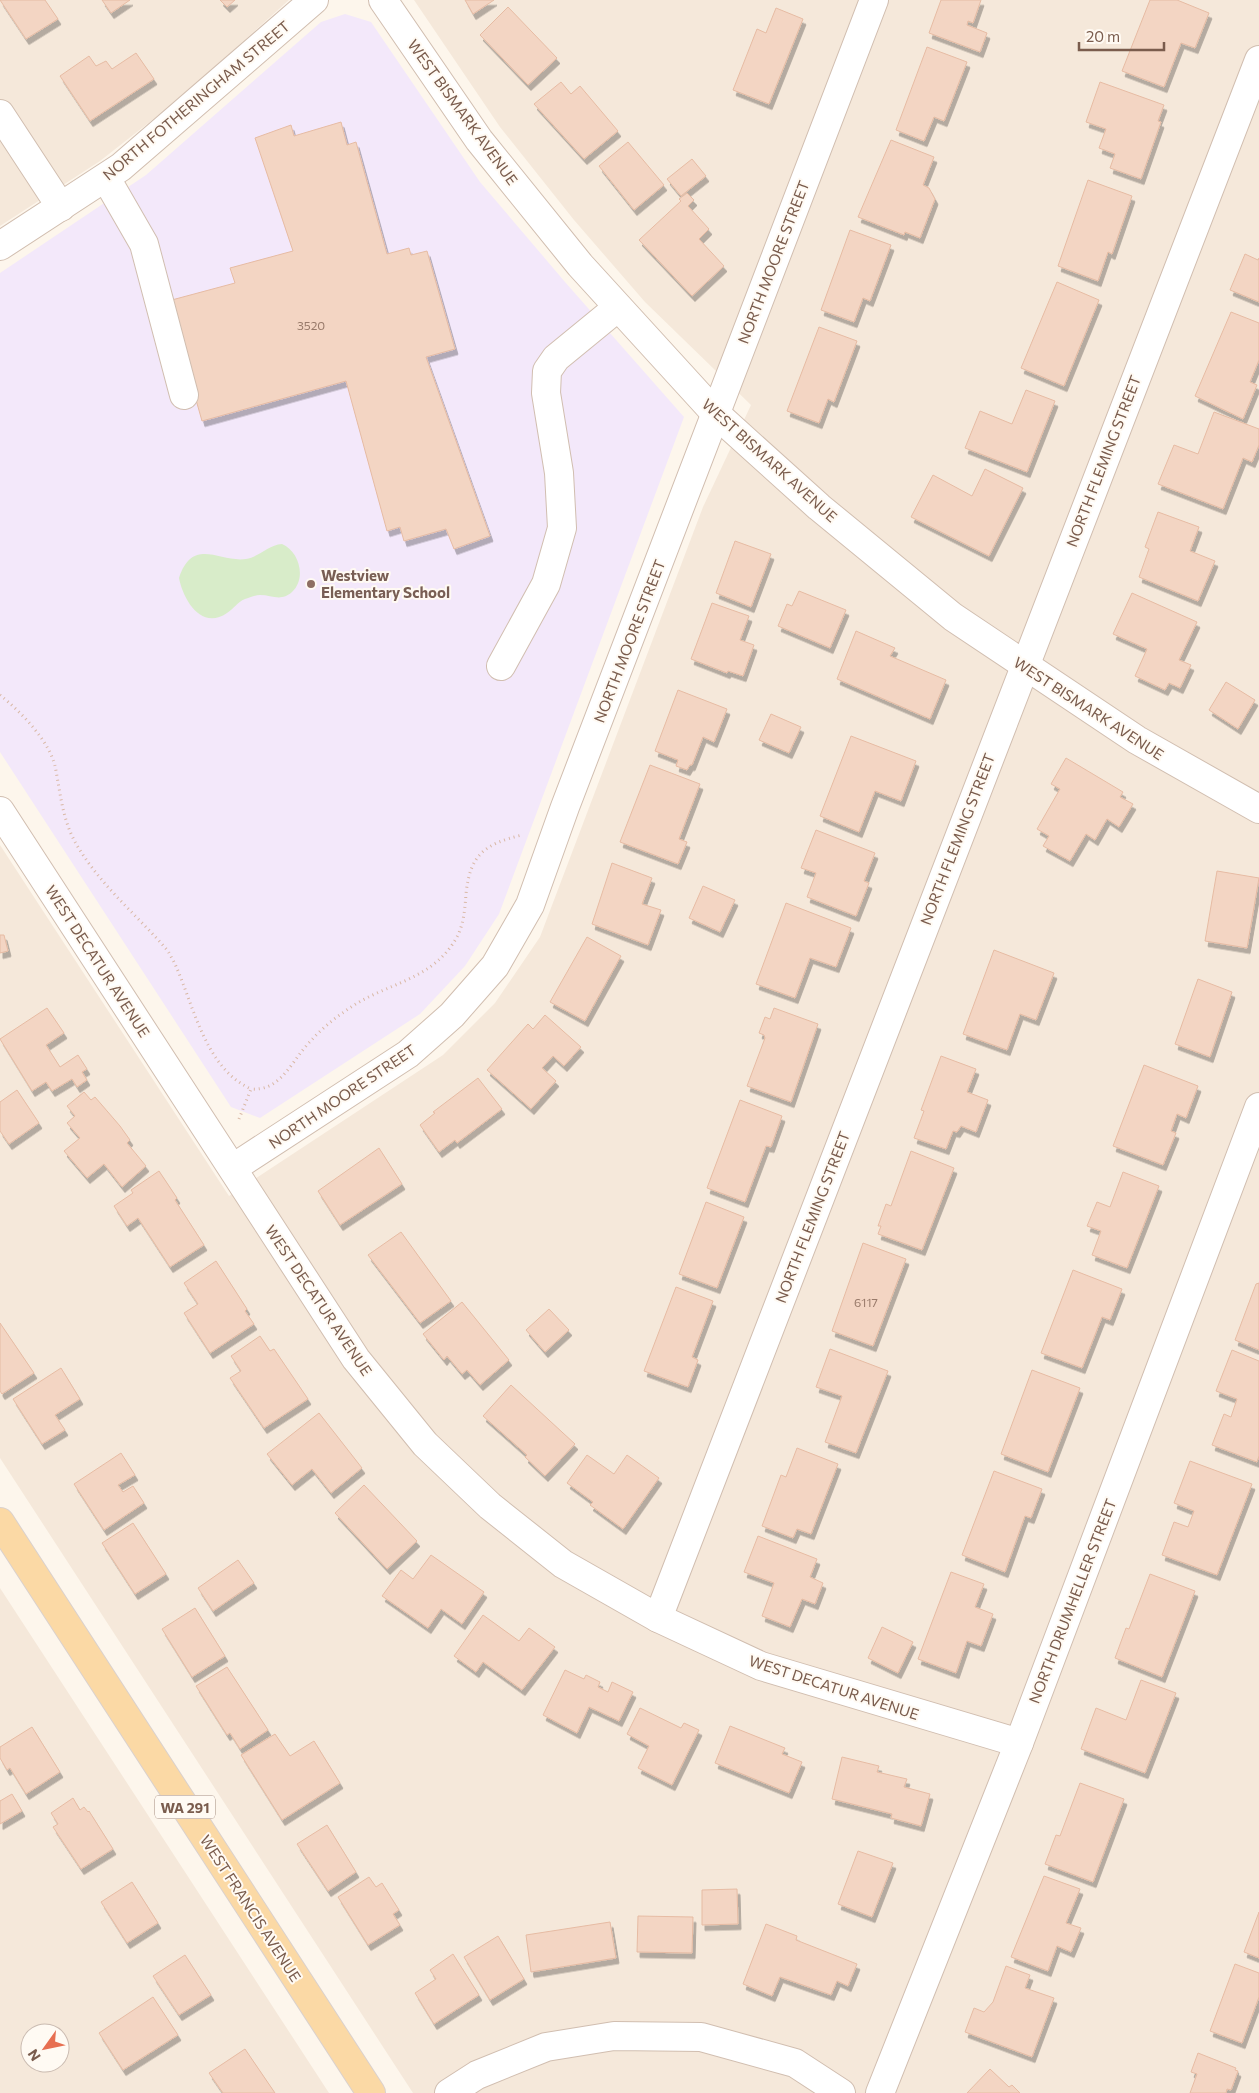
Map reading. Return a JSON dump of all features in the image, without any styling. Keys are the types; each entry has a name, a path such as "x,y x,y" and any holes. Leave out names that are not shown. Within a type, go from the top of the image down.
{"main road":[{"name":"WEST FRANCIS AVENUE","path":"0,1522 371,2093"}],"street":[{"name":"NORTH FOTHERINGHAM STREET","path":"0,246 106,178 177,121 314,0"},
{"name":"WEST BISMARK AVENUE","path":"383,0 479,140 618,308 716,414 819,507 953,617 1137,740 1259,810"},
{"name":"NORTH MOORE STREET","path":"233,1168 408,1054 452,1015 496,966 530,904 565,806 874,0"},
{"name":"NORTH FLEMING STREET","path":"658,1618 1259,60"},
{"path":"0,114 60,207"},
{"path":"106,178 144,244 184,395"},
{"path":"501,666 546,584 562,528 559,473 546,393 547,371 556,358 618,308"},
{"name":"WEST DECATUR AVENUE","path":"0,811 356,1359 425,1444 490,1506 563,1564 658,1618 761,1666 1019,1743"},
{"name":"NORTH DRUMHELLER STREET","path":"880,2093 1019,1743 1259,1107"},
{"path":"449,2093 477,2075 546,2047 614,2036 701,2036 795,2064 841,2093"}],"path":[{"path":"0,695 24,716 53,759 63,812 76,845 94,871 168,951 214,1054 230,1076 251,1089 266,1088 283,1076 309,1043 344,1011 371,995 432,967 446,952 458,934 465,912 468,878 480,852 502,840 522,835"},
{"path":"239,1119 251,1089"}],"shaded area":[{"path":"0,0 289,0 179,99 100,161 0,226"},
{"path":"414,0 1259,0 1259,2093 413,2093 0,1458 0,845 229,1196 443,1055 495,1003 540,937 703,507 751,405 645,302 574,220 500,127"},
{"name":"Westview Elementary School","path":"345,14 371,22 480,182 684,417 499,914 465,966 420,1014 260,1118 231,1107 0,752 0,273 146,175 321,22"},
{"path":"0,1588 329,2093 0,2093"}],"green space":[{"path":"282,544 293,552 299,565 300,573 297,586 288,595 280,597 260,595 242,600 218,618 209,618 201,615 189,603 179,578 185,565 192,558 208,554 246,559 272,546"}],"building":[{"path":"0,0 45,0 58,19 26,39"},
{"path":"102,0 130,0 111,13"},
{"path":"220,0 235,0 227,7"},
{"path":"465,0 494,0 473,14"},
{"path":"941,0 981,0 973,23 968,21 967,25 987,33 980,52 929,33"},
{"path":"1150,0 1177,0 1209,13 1195,48 1181,43 1164,87 1122,71"},
{"path":"508,7 557,58 528,85 480,35"},
{"path":"776,8 803,19 769,104 733,90 757,29 766,33"},
{"path":"927,47 967,62 944,121 934,117 924,141 896,130"},
{"path":"136,53 154,79 90,121 60,76 89,56 96,66 106,61 112,69"},
{"path":"561,82 571,94 580,86 618,131 584,159 534,104"},
{"path":"1100,82 1164,105 1158,121 1161,122 1141,179 1110,168 1115,154 1099,148 1106,129 1086,122"},
{"path":"341,122 347,145 356,142 387,254 409,248 411,255 427,251 455,349 426,357 490,536 454,549 446,529 404,541 400,527 387,531 346,381 202,421 168,301 235,283 230,268 293,251 255,138 291,125 294,136"},
{"path":"891,140 934,157 923,185 929,188 935,199 920,238 905,232 904,235 858,217"},
{"path":"628,142 664,185 634,210 599,166"},
{"path":"692,159 706,176 681,196 667,179"},
{"path":"1088,180 1132,196 1112,254 1108,252 1098,281 1058,266"},
{"path":"687,193 694,200 688,206 709,229 699,239 724,266 692,296 639,240 681,201 679,199"},
{"path":"850,230 891,245 870,301 863,298 854,322 821,310"},
{"path":"1245,254 1258,260 1259,258 1259,302 1230,290"},
{"path":"1057,282 1099,300 1064,386 1021,368"},
{"path":"1231,312 1259,323 1259,360 1250,382 1257,385 1243,419 1195,396"},
{"path":"819,327 857,341 834,402 828,399 819,423 787,411"},
{"path":"1026,390 1055,401 1027,472 965,448 980,411 1012,424"},
{"path":"1214,412 1259,429 1259,445 1252,462 1243,458 1223,509 1158,484 1174,445 1198,454"},
{"path":"985,469 1023,488 989,556 911,517 933,475 972,496"},
{"path":"1158,512 1199,527 1190,551 1215,561 1198,601 1139,577 1149,549 1145,547"},
{"path":"735,541 771,554 751,607 716,593"},
{"path":"799,591 846,610 830,648 778,626 787,604 792,606"},
{"path":"1132,593 1197,622 1179,660 1191,665 1180,688 1169,683 1165,690 1135,676 1147,649 1113,634"},
{"path":"712,603 749,616 740,640 754,645 743,676 728,671 727,673 691,659"},
{"path":"856,631 895,648 890,656 946,680 930,719 837,679"},
{"path":"1226,682 1255,700 1238,729 1209,710"},
{"path":"678,690 727,709 714,742 703,737 692,765 687,770 676,766 678,760 655,751"},
{"path":"771,714 801,727 789,753 759,740"},
{"path":"851,736 916,761 901,801 875,791 859,832 820,816"},
{"path":"1066,758 1123,792 1120,797 1133,804 1119,827 1107,819 1095,840 1086,834 1070,861 1043,846 1049,836 1037,829 1060,789 1051,784"},
{"path":"650,765 700,784 679,839 687,842 678,864 620,842"},
{"path":"816,830 875,853 864,881 869,883 856,916 807,897 816,873 801,868"},
{"path":"612,863 652,878 642,904 661,910 648,945 592,924"},
{"path":"1217,871 1259,878 1247,948 1205,941"},
{"path":"703,886 735,900 720,932 689,918"},
{"path":"786,903 851,928 836,967 810,958 795,998 756,984"},
{"path":"0,935 4,935 8,951 0,953"},
{"path":"587,937 621,956 585,1021 550,1002"},
{"path":"994,950 1054,973 1036,1020 1020,1014 1007,1050 963,1034"},
{"path":"1198,979 1232,992 1210,1057 1175,1044"},
{"path":"47,1008 64,1033 46,1045 60,1067 78,1055 87,1069 82,1072 87,1080 77,1087 72,1079 52,1091 46,1082 32,1091 0,1039"},
{"path":"774,1008 818,1024 791,1102 747,1086 765,1038 764,1035 759,1033 765,1017 770,1019"},
{"path":"545,1015 581,1047 564,1066 553,1056 542,1068 556,1081 531,1109 487,1070 528,1024 533,1029"},
{"path":"941,1056 976,1069 967,1092 988,1100 976,1132 961,1126 957,1132 953,1131 946,1149 914,1138 924,1111 921,1110"},
{"path":"1144,1065 1198,1086 1186,1118 1177,1114 1171,1131 1176,1133 1163,1165 1113,1146"},
{"path":"478,1078 502,1109 457,1143 455,1140 439,1152 420,1125 435,1113 433,1112"},
{"path":"17,1090 39,1123 9,1144 0,1131 0,1102"},
{"path":"84,1092 91,1100 95,1097 120,1126 130,1140 127,1143 146,1166 122,1187 104,1164 87,1178 64,1151 80,1138 67,1123 75,1116 67,1106"},
{"path":"740,1100 782,1116 771,1147 766,1146 745,1202 707,1188"},
{"path":"379,1148 402,1184 340,1225 318,1191"},
{"path":"911,1151 954,1168 922,1250 878,1234 881,1226 878,1226 886,1204 891,1206"},
{"path":"159,1171 204,1245 170,1267 138,1218 127,1226 114,1206 133,1193 131,1190"},
{"path":"1123,1172 1159,1186 1127,1268 1092,1255 1101,1231 1087,1226 1097,1202 1110,1207"},
{"path":"706,1202 744,1217 717,1288 679,1274"},
{"path":"401,1232 451,1301 420,1323 368,1255"},
{"path":"863,1243 906,1259 873,1346 832,1331"},
{"path":"216,1261 247,1309 245,1311 254,1324 210,1353 184,1313 198,1304 184,1283"},
{"path":"1073,1270 1122,1289 1110,1320 1102,1317 1082,1368 1041,1353"},
{"path":"1259,1283 1259,1350 1235,1340 1256,1284"},
{"path":"676,1287 713,1301 692,1357 698,1360 688,1387 644,1371"},
{"path":"462,1302 509,1360 480,1385 467,1370 462,1374 447,1356 444,1360 423,1334"},
{"path":"549,1309 569,1330 545,1352 526,1330"},
{"path":"0,1323 34,1373 2,1394 0,1391"},
{"path":"260,1336 270,1351 274,1349 308,1399 264,1428 230,1378 241,1371 231,1356"},
{"path":"830,1349 888,1371 856,1453 825,1442 842,1396 816,1387"},
{"path":"1232,1350 1259,1361 1259,1456 1257,1462 1212,1445 1224,1414 1231,1417 1237,1399 1216,1391"},
{"path":"61,1368 80,1399 55,1415 65,1430 42,1444 13,1399"},
{"path":"1032,1370 1080,1388 1048,1472 1001,1454"},
{"path":"511,1385 575,1444 545,1476 525,1457 527,1455 483,1416"},
{"path":"319,1413 362,1468 331,1493 312,1469 292,1485 267,1454"},
{"path":"797,1448 838,1464 811,1534 797,1529 793,1538 762,1526 781,1475 786,1477"},
{"path":"121,1453 135,1475 118,1485 123,1492 133,1486 144,1503 104,1530 74,1484"},
{"path":"587,1455 614,1474 627,1455 659,1478 623,1529 590,1505 593,1502 567,1483"},
{"path":"1190,1461 1252,1484 1217,1575 1162,1555 1174,1522 1188,1527 1194,1511 1174,1503"},
{"path":"994,1471 1042,1489 1031,1518 1025,1516 1005,1572 962,1555"},
{"path":"364,1485 417,1541 387,1569 335,1513"},
{"path":"133,1523 166,1574 135,1594 102,1543"},
{"path":"758,1536 817,1559 810,1577 823,1583 815,1604 802,1599 790,1627 762,1616 774,1583 744,1572"},
{"path":"431,1555 484,1592 462,1624 441,1609 428,1628 382,1596 401,1570 413,1579"},
{"path":"238,1560 254,1583 213,1611 198,1588"},
{"path":"951,1572 984,1584 975,1607 993,1614 981,1646 967,1641 956,1673 918,1659"},
{"path":"1150,1574 1195,1591 1162,1677 1115,1658 1126,1628 1129,1629"},
{"path":"195,1608 225,1656 192,1677 162,1629"},
{"path":"483,1615 519,1641 529,1628 555,1647 522,1690 483,1662 476,1672 454,1656"},
{"path":"882,1627 913,1642 898,1673 868,1658"},
{"path":"227,1667 268,1730 240,1749 230,1733 227,1735 196,1686"},
{"path":"565,1670 584,1679 586,1675 600,1682 598,1687 608,1692 612,1682 633,1692 619,1721 589,1707 577,1733 543,1715"},
{"path":"1141,1680 1176,1693 1145,1773 1081,1749 1096,1708 1126,1720"},
{"path":"640,1708 681,1728 684,1723 699,1730 672,1785 638,1768 649,1746 627,1734"},
{"path":"730,1726 785,1748 782,1754 802,1762 789,1793 715,1763"},
{"path":"32,1727 60,1772 26,1794 10,1768 7,1770 0,1758 0,1747"},
{"path":"275,1734 290,1756 314,1741 340,1783 282,1820 241,1755"},
{"path":"842,1757 879,1766 877,1772 907,1779 904,1787 930,1794 921,1826 891,1818 892,1814 832,1799"},
{"path":"1080,1783 1124,1799 1093,1882 1045,1864 1056,1835 1060,1836"},
{"path":"12,1794 22,1811 0,1824 0,1801"},
{"path":"73,1798 80,1810 84,1807 89,1811 113,1849 81,1869 53,1827 58,1824 51,1813"},
{"path":"327,1825 356,1872 328,1891 297,1844"},
{"path":"858,1851 893,1863 872,1917 838,1904"},
{"path":"1044,1876 1080,1889 1066,1923 1081,1928 1071,1952 1057,1946 1048,1971 1011,1957"},
{"path":"369,1877 376,1887 382,1883 399,1910 393,1914 400,1925 368,1945 338,1897"},
{"path":"132,1882 158,1923 127,1943 101,1902"},
{"path":"737,1889 738,1924 702,1925 702,1890"},
{"path":"1259,1912 1259,1958 1244,1952"},
{"path":"638,1916 693,1917 692,1953 637,1952"},
{"path":"610,1922 616,1958 531,1972 526,1935"},
{"path":"766,1924 797,1936 796,1940 857,1964 848,1986 837,1981 831,1995 780,1977 772,1996 743,1984"},
{"path":"498,1936 524,1979 490,2000 464,1957"},
{"path":"453,1954 479,1995 434,2024 415,1993 436,1979 430,1970"},
{"path":"185,1955 211,1995 179,2015 153,1976"},
{"path":"1235,1964 1259,1973 1259,1997 1242,2043 1210,2031"},
{"path":"1006,1966 1030,1975 1025,1988 1054,1998 1032,2057 965,2032 974,2008 984,2012 993,2002"},
{"path":"153,1997 178,2035 123,2070 99,2033"},
{"path":"245,2049 275,2093 223,2093 209,2073"},
{"path":"1198,2053 1236,2068 1235,2070 1238,2071 1231,2090 1227,2089 1226,2093 1190,2093 1197,2074 1191,2072"},
{"path":"990,2069 1009,2087 1012,2085 1020,2093 967,2093"}],"place":[{"name":"Westview Elementary School","path":"311,584"}]}
